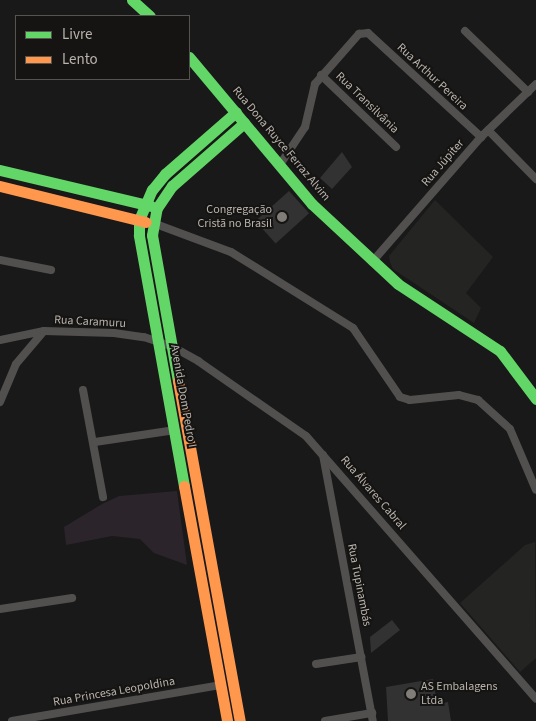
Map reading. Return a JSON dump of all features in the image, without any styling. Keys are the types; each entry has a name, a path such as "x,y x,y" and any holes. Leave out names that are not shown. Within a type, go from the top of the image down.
{"street":[{"path":"132,0 149,15"},
{"path":"465,31 528,92"},
{"name":"Rua Arthur Pereira","path":"322,75 352,38 368,33 481,137"},
{"name":"Rua Dona Ruyce Ferraz Alvim","path":"190,58 312,204 372,262 398,284 500,351 536,399"},
{"path":"279,166 300,138 315,84 322,75"},
{"name":"Rua Transilvânia","path":"322,75 396,147"},
{"name":"Rua Júpiter","path":"372,262 481,137 536,84"},
{"name":"Avenida Dom Pedro I","path":"227,721 139,235 139,220 144,205 165,174 236,112"},
{"name":"Avenida Dom Pedro I","path":"240,721 152,235 157,208 172,186 244,123"},
{"path":"488,130 536,179"},
{"path":"0,170 157,208"},
{"path":"0,186 153,223 231,252 353,328 400,397 410,400 459,396 478,400 510,429 536,490"},
{"path":"0,260 51,270"},
{"path":"0,340 44,331"},
{"name":"Rua Caramuru","path":"0,402 16,364 44,331 114,333 159,342"},
{"name":"Rua Álvares Cabral","path":"159,342 173,347 283,418 323,454 536,699"},
{"path":"83,390 95,442 103,497"},
{"path":"95,442 175,430"},
{"name":"Rua Tupinambás","path":"323,454 372,717"},
{"path":"0,609 72,598"},
{"path":"208,614 220,611"},
{"path":"316,664 361,657"},
{"name":"Rua Princesa Leopoldina","path":"12,721 220,685"},
{"path":"325,721 372,717"}],"shaded area":[{"path":"435,200 493,257 466,293 481,308 474,323 393,269 390,262 389,256"},
{"path":"177,491 187,565 154,553 140,539 112,536 66,545 64,527 102,504 119,496"},
{"path":"535,542 536,658 520,672 460,603 525,545"}],"building":[{"path":"342,152 352,167 332,189 320,178"},
{"name":"Congregação Cristã no Brasil","path":"289,191 309,213 276,243 256,221"},
{"path":"392,620 400,630 371,653 370,637"},
{"path":"433,679 437,704 448,702 451,721 388,721 386,687"}],"traffic: fast":[{"path":"132,0 149,15"},
{"path":"190,58 312,204 398,284 500,351 536,399"},
{"path":"184,486 139,235 139,220 152,190 165,174 236,112"},
{"path":"178,381 152,235 157,208 172,186 244,123"},
{"path":"0,170 151,206"}],"traffic: slow":[{"path":"0,186 146,222"},
{"path":"178,381 240,721"},
{"path":"184,486 227,721"}],"place":[{"name":"Congregação Cristã no Brasil","path":"282,217"},
{"name":"AS Embalagens Ltda","path":"411,694"}]}
